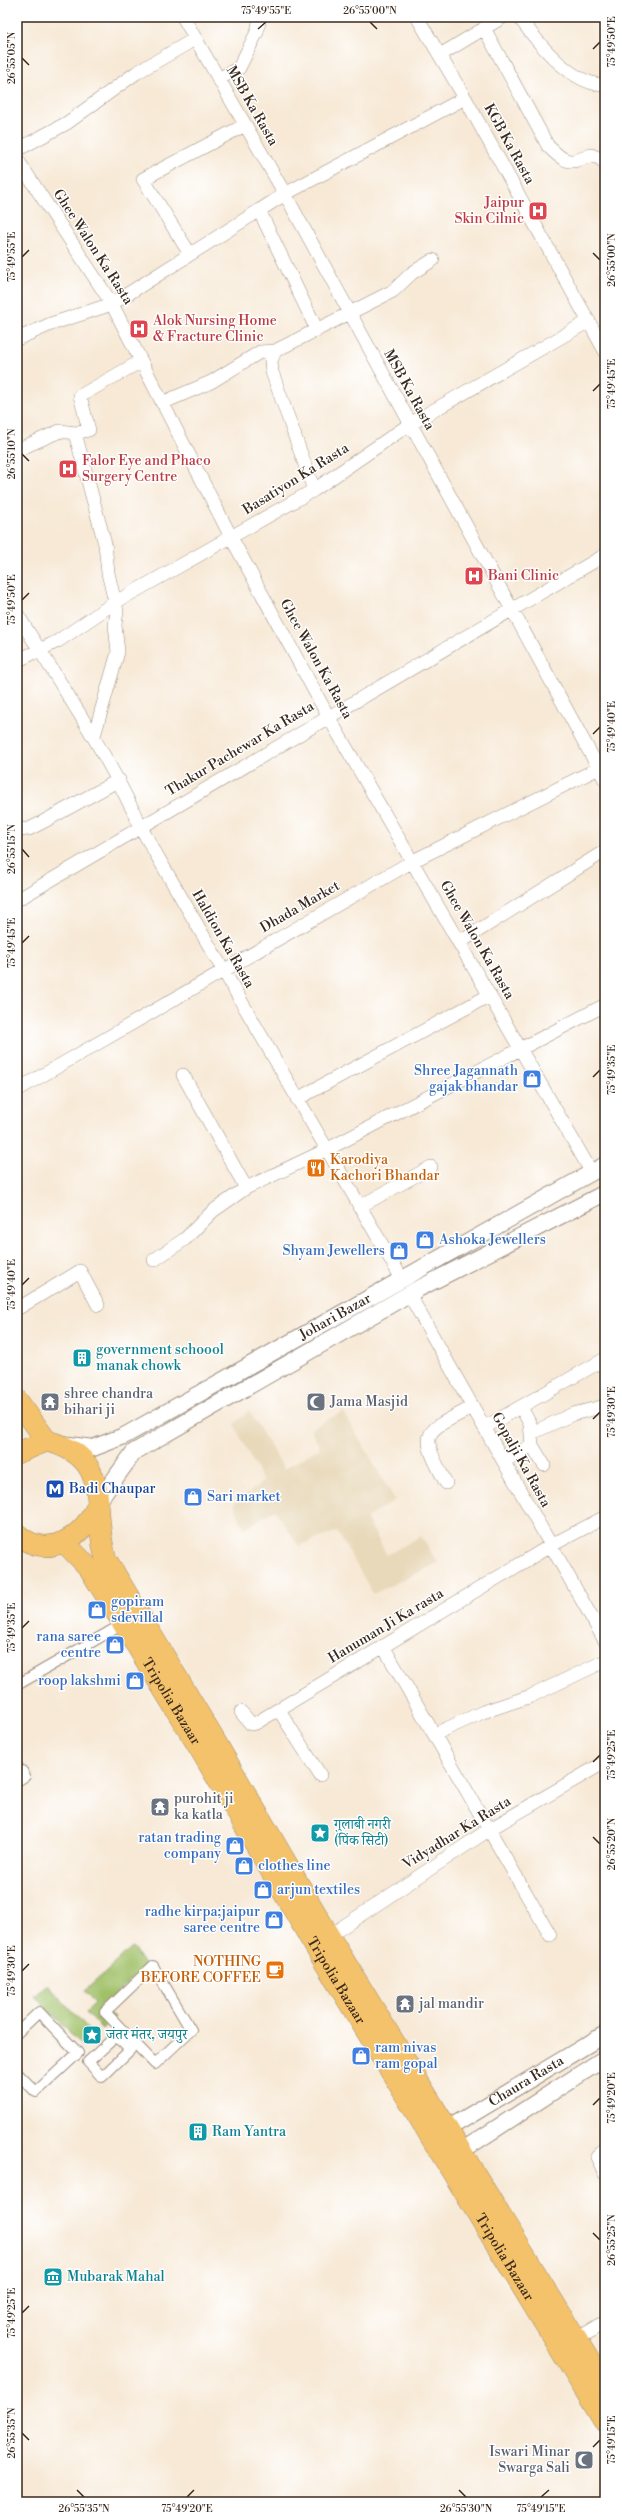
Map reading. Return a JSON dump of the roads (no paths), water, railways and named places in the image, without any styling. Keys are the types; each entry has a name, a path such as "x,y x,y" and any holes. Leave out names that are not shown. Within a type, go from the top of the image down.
{"main road":[{"path":"17,1400 53,1443 17,1453"},
{"name":"Tripolia Bazaar","path":"53,1443 84,1459 93,1472 98,1488 101,1542 106,1559 321,1941"},
{"path":"17,1534 34,1543 49,1545 64,1542 86,1528 98,1503"},
{"name":"Tripolia Bazaar","path":"64,1542 88,1568 441,2133 605,2423"},
{"name":"Tripolia Bazaar","path":"454,2156 577,2339 605,2386"}],"street":[{"name":"MSB Ka Rasta","path":"183,17 285,194 510,609 603,771"},
{"path":"218,79 239,68 252,44 260,17"},
{"name":"KGB Ka Rasta","path":"417,17 465,98 603,344"},
{"path":"440,55 503,17"},
{"path":"519,17 561,65 574,75 599,85 605,85"},
{"path":"484,28 548,146 563,160 572,162 591,155 600,159 605,164"},
{"path":"17,150 67,123 136,73 195,39"},
{"path":"17,339 51,324 112,304 285,194 465,98"},
{"path":"190,254 143,179 245,125"},
{"name":"Ghee Walon Ka Rasta","path":"17,159 112,304 231,538 328,716 490,995 598,1169"},
{"path":"259,210 317,330"},
{"path":"162,403 211,382 254,355 275,351 393,291 412,273 433,260"},
{"name":"Basatiyon Ka Rasta","path":"17,661 58,641 114,603 314,490 410,424 589,321"},
{"path":"275,351 271,361 272,372 314,490"},
{"path":"17,450 60,431 75,433 89,430 80,396 141,361"},
{"path":"75,433 105,544 114,603 117,611 115,625 118,652 94,736"},
{"name":"Thakur Pachewar Ka Rasta","path":"17,900 510,609 605,555"},
{"name":"Haldion Ka Rasta","path":"17,614 94,736 119,780 141,828 297,1100 402,1279"},
{"name":"Dhada Market","path":"17,1090 413,861 603,771"},
{"path":"17,830 29,828 41,823 119,780"},
{"path":"460,942 605,852"},
{"path":"297,1100 490,995"},
{"path":"154,1260 185,1239 213,1211 246,1188 326,1150 521,1047 605,1005"},
{"path":"183,1075 246,1188"},
{"path":"359,1206 431,1167"},
{"name":"Johari Bazar","path":"53,1443 93,1448 124,1436 598,1169"},
{"name":"Johari Bazar","path":"98,1503 134,1452 409,1294 605,1193"},
{"path":"17,1309 80,1271 98,1305"},
{"name":"Gopalji Ka Rasta","path":"409,1294 485,1427 550,1546 605,1639"},
{"path":"485,1427 605,1359"},
{"path":"504,1461 532,1439 573,1414 605,1406"},
{"path":"446,1483 429,1451 428,1439 431,1431 437,1425 473,1407"},
{"path":"521,1407 532,1439 544,1464"},
{"name":"Hanuman Ji Ka rasta","path":"242,1712 251,1724 279,1710 550,1546 605,1517"},
{"path":"17,1685 123,1624"},
{"path":"383,1646 550,1935"},
{"path":"435,1734 483,1712 531,1696 605,1661"},
{"path":"279,1710 320,1775"},
{"name":"Vidyadhar Ka Rasta","path":"321,1941 490,1829 605,1762"},
{"path":"17,1781 25,1776 22,1771"},
{"path":"153,1966 191,2030 155,2064 105,2012 153,1966"},
{"path":"17,2033 39,2012 78,2053 36,2092 17,2072"},
{"name":"Chaura Rasta","path":"441,2133 605,2034"},
{"name":"Chaura Rasta","path":"454,2156 605,2058"},
{"path":"605,2149 598,2157 605,2174"},
{"path":"577,2339 605,2322"}],"tunnel":[{"path":"17,1763 22,1771"}],"place":[{"name":"Jaipur Skin Cilnic","path":"538,211"},
{"name":"Alok Nursing Home & Fracture Clinic","path":"139,329"},
{"name":"Falor Eye and Phaco Surgery Centre","path":"68,469"},
{"name":"Bani Clinic","path":"474,576"},
{"name":"Shree Jagannath gajak bhandar","path":"532,1079"},
{"name":"Karodiya Kachori Bhandar","path":"316,1168"},
{"name":"Ashoka Jewellers","path":"425,1240"},
{"name":"Shyam Jewellers","path":"399,1251"},
{"name":"government schoool manak chowk","path":"82,1358"},
{"name":"shree chandra bihari ji","path":"50,1402"},
{"name":"Jama Masjid","path":"316,1402"},
{"name":"Badi Chaupar","path":"55,1489"},
{"name":"Sari market","path":"193,1497"},
{"name":"gopiram sdevillal","path":"97,1610"},
{"name":"rana saree centre","path":"115,1645"},
{"name":"roop lakshmi","path":"135,1681"},
{"name":"purohit ji ka katla","path":"160,1807"},
{"name":"गुलाबी नगरी (पिंक सिटी)","path":"320,1833"},
{"name":"ratan trading company","path":"235,1846"},
{"name":"clothes line","path":"244,1866"},
{"name":"arjun textiles","path":"263,1890"},
{"name":"radhe kirpa;jaipur saree centre","path":"274,1920"},
{"name":"NOTHING BEFORE COFFEE","path":"275,1970"},
{"name":"jal mandir","path":"405,2004"},
{"name":"जंतर मंतर, जयपुर","path":"92,2035"},
{"name":"ram nivas ram gopal","path":"361,2056"},
{"name":"Ram Yantra","path":"198,2132"},
{"name":"Mubarak Mahal","path":"53,2277"},
{"name":"Iswari Minar Swarga Sali","path":"584,2460"}]}
